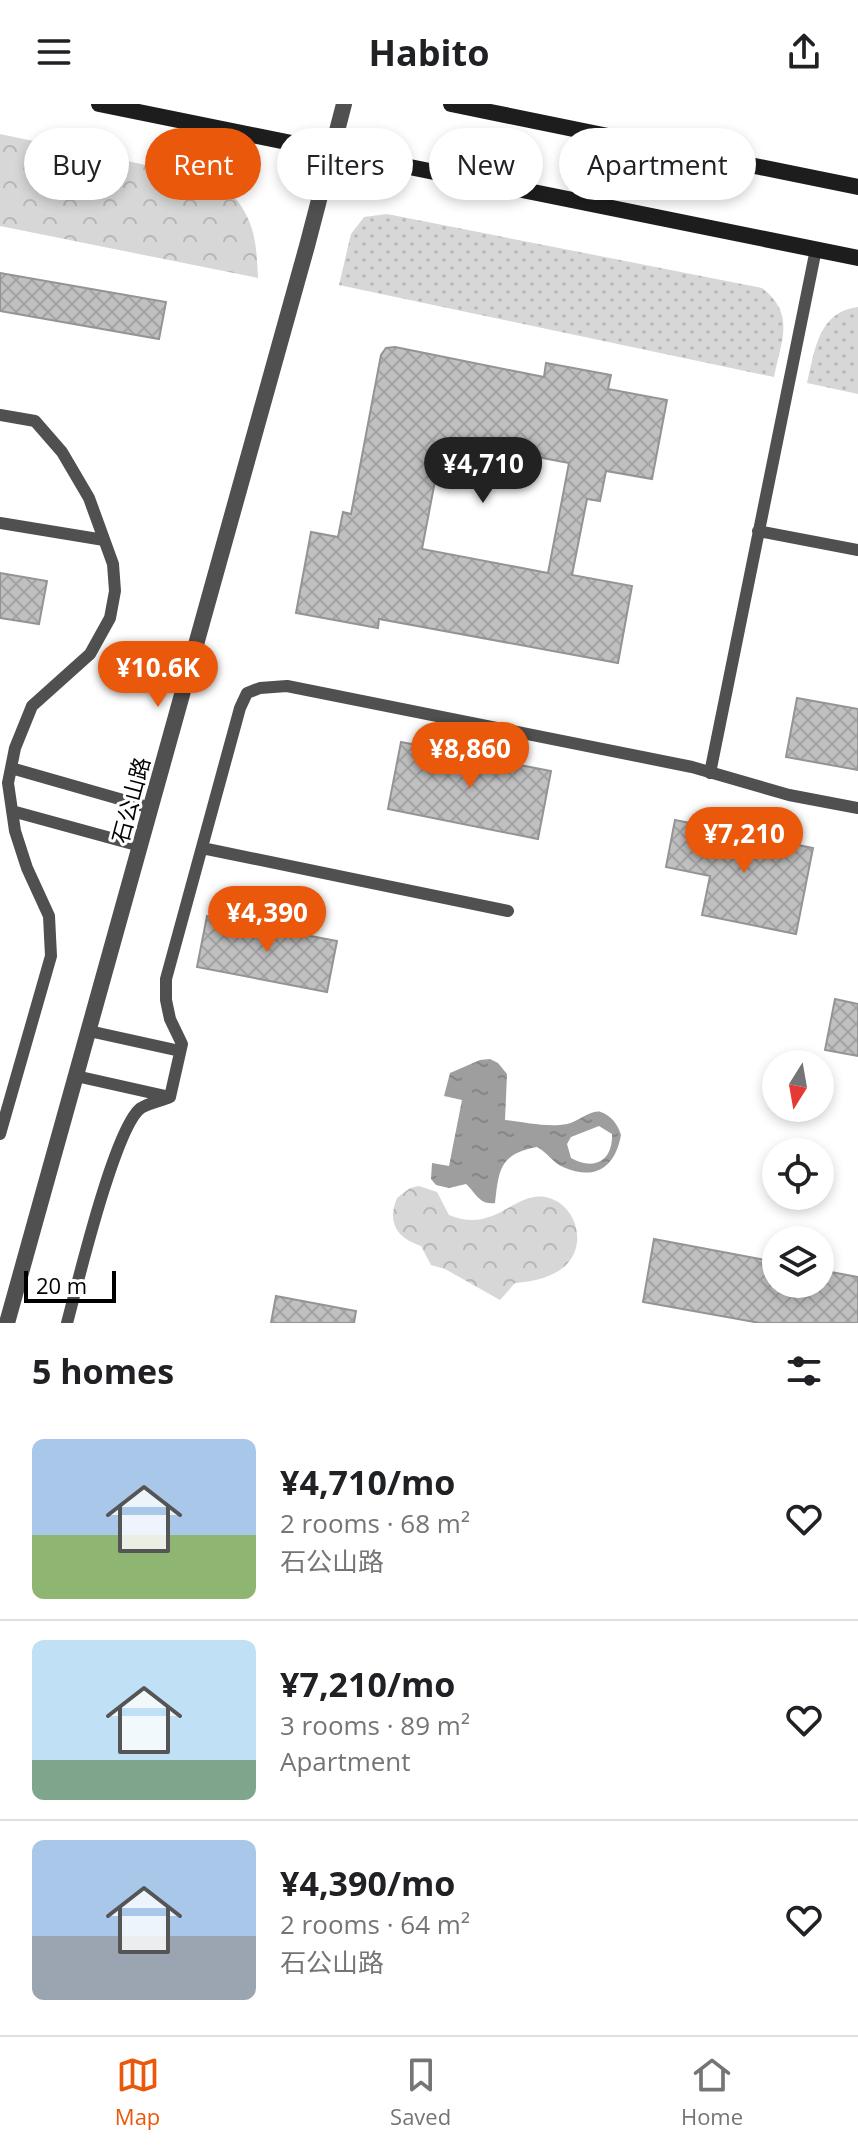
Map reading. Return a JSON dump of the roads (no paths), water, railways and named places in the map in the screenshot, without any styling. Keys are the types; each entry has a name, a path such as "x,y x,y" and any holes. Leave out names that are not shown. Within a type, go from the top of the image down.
{"main road":[{"path":"99,104 277,138"},
{"path":"451,104 858,187"},
{"path":"413,166 858,258"}],"street":[{"name":"石公山路","path":"338,128 344,104"},
{"name":"石公山路","path":"7,1323 319,200"}],"lane":[{"path":"710,773 816,249"},
{"path":"0,415 35,421 62,452 89,498 113,564 115,591 110,618 90,654 32,706 15,748 8,783 12,811 27,868 49,916 51,956 0,1134"},
{"path":"0,523 104,540"},
{"path":"758,531 858,550"},
{"path":"170,1097 182,1044 170,1019 166,979 240,708 247,693 273,686 287,686 692,767 789,795 858,808"},
{"path":"11,768 151,808"},
{"path":"12,811 140,846"},
{"path":"202,848 508,911"},
{"path":"89,1031 180,1051"},
{"path":"76,1076 170,1097"},
{"path":"67,1323 109,1173 127,1126 141,1108 170,1097"}],"water":[{"path":"490,1059 498,1063 507,1074 505,1120 560,1125 593,1112 601,1112 616,1124 621,1135 614,1156 602,1169 585,1173 559,1165 537,1147 524,1150 503,1165 495,1203 481,1200 466,1184 449,1188 436,1185 431,1179 432,1163 449,1166 462,1100 444,1096 450,1073","holes":["599,1126 612,1134 609,1151 600,1161 587,1164 571,1158 567,1144 571,1137"]}]}
